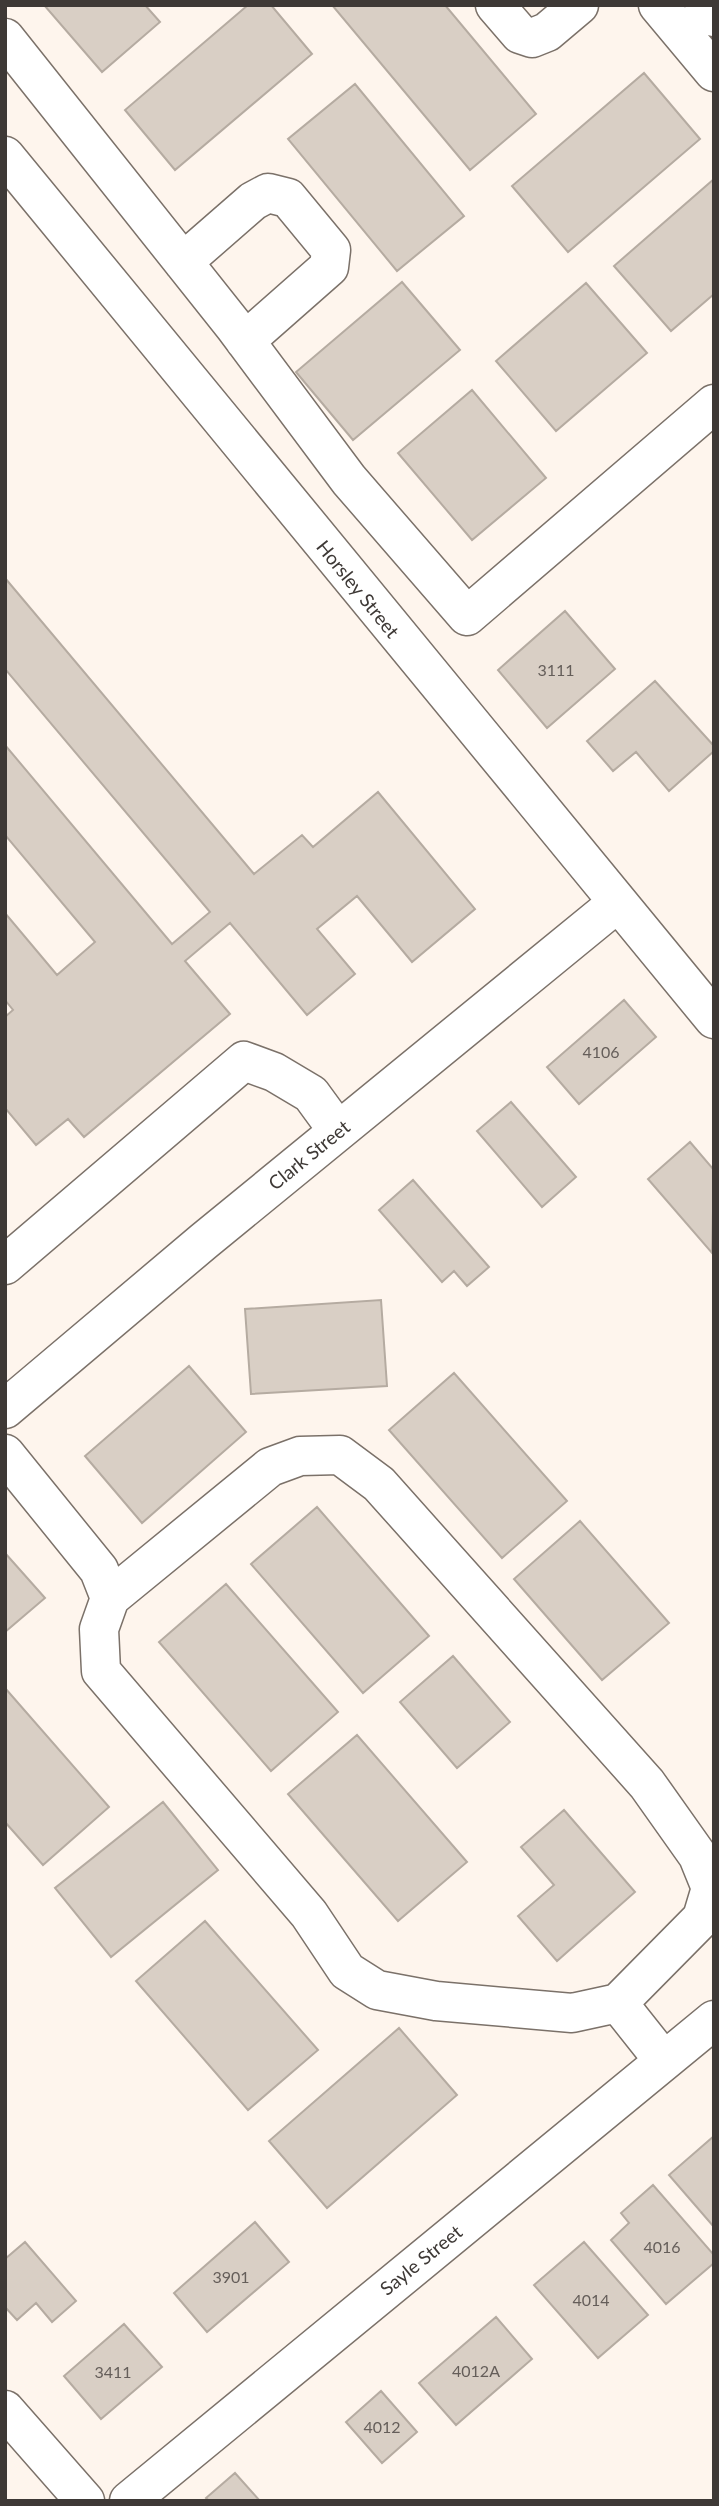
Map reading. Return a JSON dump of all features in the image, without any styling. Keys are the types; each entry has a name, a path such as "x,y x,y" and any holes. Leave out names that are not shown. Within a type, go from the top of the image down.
{"street":[{"path":"495,5 520,34 532,37 547,32 579,5"},
{"path":"658,5 714,72"},
{"path":"704,5 714,17"},
{"path":"5,38 245,341 349,480 467,616 714,404"},
{"name":"Horsley Street","path":"5,156 616,904 714,1019"},
{"path":"183,262 253,201 268,193 288,198 331,250 329,267 245,341"},
{"name":"Clark Street","path":"5,1409 338,1131 616,904"},
{"path":"5,1265 244,1061 274,1072 311,1094 338,1131"},
{"path":"5,1454 99,1570 110,1598"},
{"path":"340,1455 379,1484 647,1784 698,1856 711,1888 702,1918 618,2003 572,2013 436,2001 377,1990 347,1971 309,1914 101,1671 99,1629 110,1598 270,1467 300,1456 340,1455"},
{"path":"618,2003 664,2061"},
{"name":"Sayle Street","path":"129,2501 714,2020"},
{"path":"5,2410 85,2501"}],"building":[{"path":"44,5 145,5 160,22 102,72"},
{"path":"248,5 271,5 312,54 175,170 125,110"},
{"path":"332,5 445,5 536,114 470,170"},
{"path":"644,73 700,139 568,252 512,186"},
{"path":"355,84 464,216 397,271 288,139"},
{"path":"714,179 714,294 671,331 614,266"},
{"path":"402,282 460,350 353,440 296,372"},
{"path":"586,283 647,353 556,431 496,361"},
{"path":"472,390 546,478 472,540 398,453"},
{"path":"5,578 254,874 302,835 313,847 378,792 475,909 412,962 357,896 317,929 355,974 307,1015 230,923 185,961 230,1014 84,1137 68,1119 36,1145 5,1108 5,1017 13,1010 5,1000 5,913 57,975 95,942 5,835 5,745 172,944 210,912 5,669"},
{"path":"565,611 615,669 547,728 498,670"},
{"path":"655,681 714,746 714,751 669,791 636,752 613,771 587,741"},
{"path":"624,1000 656,1037 579,1104 547,1067"},
{"path":"511,1102 576,1177 542,1207 477,1131"},
{"path":"690,1142 714,1170 712,1253 648,1179"},
{"path":"413,1180 489,1267 467,1286 454,1271 442,1282 379,1210"},
{"path":"381,1300 387,1386 251,1394 245,1309"},
{"path":"189,1366 246,1432 142,1523 85,1456"},
{"path":"454,1373 567,1501 502,1558 389,1430"},
{"path":"317,1507 429,1636 363,1693 251,1564"},
{"path":"580,1521 669,1623 602,1680 514,1579"},
{"path":"5,1553 45,1598 5,1632"},
{"path":"226,1584 338,1712 271,1771 159,1642"},
{"path":"453,1656 510,1722 457,1768 400,1702"},
{"path":"5,1688 109,1807 43,1865 5,1822"},
{"path":"357,1735 467,1862 398,1921 288,1794"},
{"path":"163,1802 218,1870 111,1957 55,1888"},
{"path":"564,1810 635,1892 557,1961 518,1916 554,1885 521,1847"},
{"path":"205,1921 318,2050 248,2110 136,1981"},
{"path":"399,2028 457,2095 327,2208 269,2141"},
{"path":"714,2136 714,2227 669,2175"},
{"path":"653,2185 714,2255 714,2263 666,2304 611,2240 629,2223 621,2213"},
{"path":"255,2222 289,2262 207,2332 174,2293"},
{"path":"25,2242 76,2301 52,2322 36,2303 17,2320 5,2307 5,2259"},
{"path":"584,2242 648,2315 598,2358 534,2285"},
{"path":"496,2317 532,2359 456,2425 419,2383"},
{"path":"124,2324 162,2367 101,2419 64,2376"},
{"path":"381,2391 417,2432 382,2463 346,2422"},
{"path":"235,2473 260,2501 209,2501 206,2498"}]}
